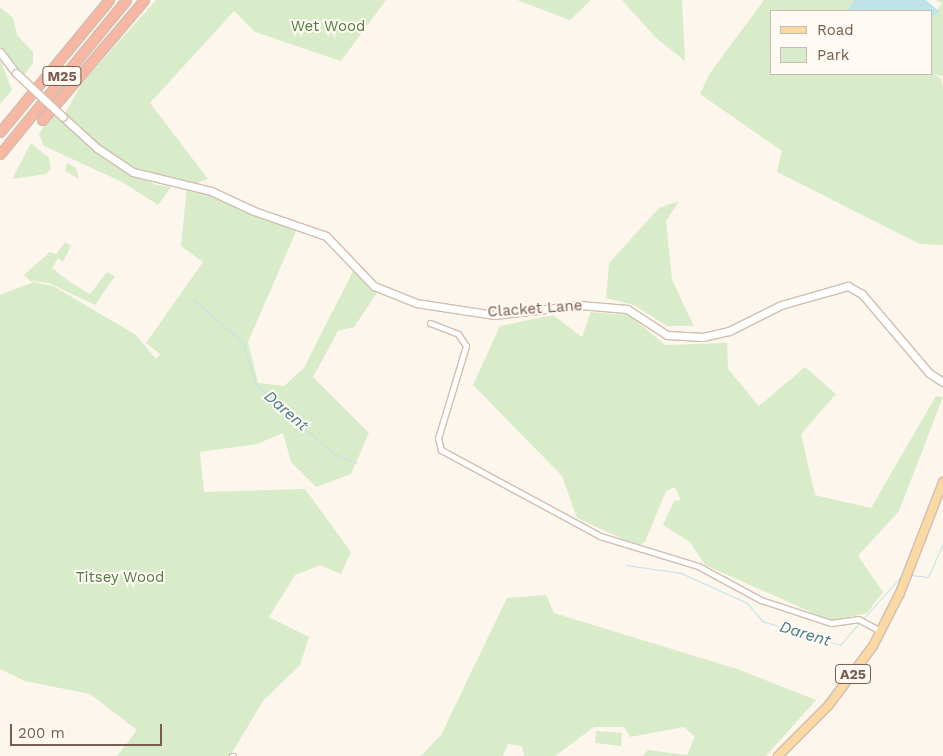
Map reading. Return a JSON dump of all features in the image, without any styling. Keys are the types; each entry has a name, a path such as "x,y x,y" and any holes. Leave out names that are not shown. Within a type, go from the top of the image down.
{"highway":[{"name":"M25","path":"0,132 109,0"},
{"name":"M25","path":"0,154 126,0"},
{"name":"M25","path":"42,120 144,0"}],"main road":[{"name":"A25","path":"778,756 828,706 881,631 908,575 943,482"}],"street":[{"name":"Clacket Lane","path":"0,52 16,72 97,148 133,172 211,191 254,212 326,236 374,286 416,303 494,315 580,305 627,309 667,335 703,337 724,333 780,305 848,286 868,300 929,373 943,382"},
{"path":"430,323 458,334 466,346 438,438 441,450 600,536 698,566 770,602 832,623 858,619 881,631"}],"green space":[{"name":"Titsey Wood","path":"156,0 386,0 341,61 255,32 234,11 150,103 208,179 189,186 298,227 248,342 258,383 284,386 304,368 353,271 381,287 354,327 338,331 313,377 369,433 351,474 316,487 291,462 283,433 257,444 200,452 204,492 305,489 351,552 341,574 320,565 295,575 269,617 309,637 300,665 263,701 230,756 117,756 137,730 90,694 25,681 0,669 0,295 33,282 53,286 136,335 156,359 160,354 146,343 203,262 181,246 187,187 122,165 63,117 82,83"},
{"path":"517,0 591,0 570,20"},
{"path":"622,0 682,0 685,61 656,38"},
{"path":"764,0 854,0 847,10 770,10 770,75 933,75 933,16 942,3 935,0 943,0 943,76 934,74 941,79 943,87 943,245 920,244 777,172 782,151 700,94 710,73"},
{"path":"0,7 13,18 17,35 33,52 33,64 24,75 0,46"},
{"path":"0,59 12,90 0,104"},
{"path":"52,112 96,152 156,185 171,187 158,205 122,182 44,146 39,134"},
{"path":"31,143 49,158 51,169 46,174 12,179"},
{"path":"67,163 76,168 79,179 65,171"},
{"path":"679,201 666,221 672,280 694,326 667,326 634,305 606,298 609,263 659,208"},
{"path":"65,242 71,246 63,262 58,258 52,268 70,282 90,294 107,272 115,276 95,305 49,283 30,281 24,275 50,252 56,254"},
{"path":"591,312 629,315 665,345 727,343 728,369 759,406 805,367 836,394 801,434 815,495 871,508 936,396 943,397 899,511 858,556 883,592 867,613 831,621 705,565 690,542 663,525 674,501 681,500 675,487 666,491 645,542 638,546 577,518 562,476 473,385 500,326 553,315 582,337"},
{"path":"546,595 554,613 737,669 816,700 766,756 643,756 648,750 687,755 695,737 684,727 630,737 624,727 594,727 555,756 524,756 522,746 508,744 503,756 421,756 441,735 507,598"},
{"path":"596,731 622,733 621,746 595,743"}],"water":[{"path":"854,0 926,0 940,12 933,16 933,10 847,10"}],"waterway":[{"name":"Darent","path":"193,299 243,343 256,385 333,453 357,463"},
{"name":"Darent","path":"910,575 928,577 943,543"},
{"name":"Darent","path":"626,565 681,573 747,603 762,621 840,645 859,623"},
{"name":"Darent","path":"862,620 903,574"}],"park label":[{"name":"Wet Wood","path":"328,27"}]}
